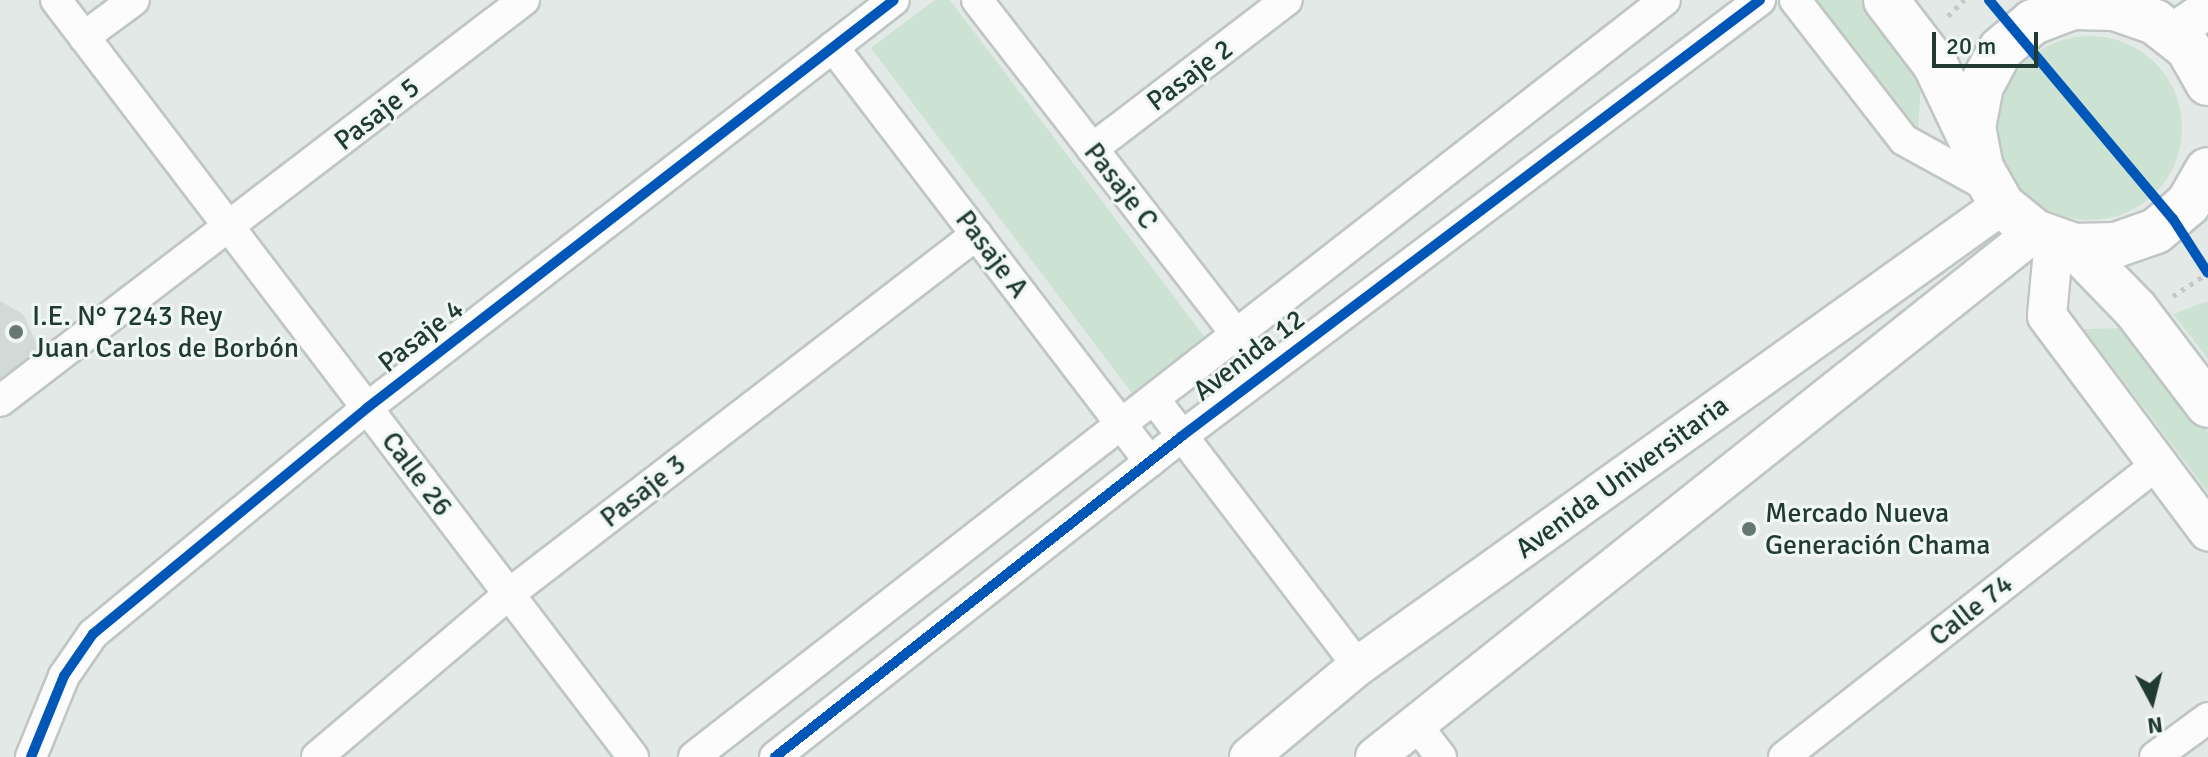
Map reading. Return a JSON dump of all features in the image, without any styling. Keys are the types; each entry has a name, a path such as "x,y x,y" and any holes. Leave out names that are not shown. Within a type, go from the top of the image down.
{"main road":[{"path":"1886,0 1935,64 2022,210 2136,310 2208,405"},
{"path":"2022,210 1975,106 2001,49 2053,13 2092,3 2160,18 2208,83"},
{"path":"2022,210 2137,240 2173,219 2208,170"}],"street":[{"name":"Calle 26","path":"56,0 633,757"},
{"path":"84,37 134,0"},
{"name":"Pasaje 5","path":"0,401 524,0"},
{"name":"Pasaje 4","path":"31,757 64,676 93,634 367,408 894,0"},
{"name":"Pasaje C","path":"977,0 1266,372"},
{"name":"Pasaje 2","path":"1092,149 1287,0"},
{"name":"Avenida 12","path":"694,757 1665,0"},
{"name":"Avenida 12","path":"775,757 1182,436 1760,0"},
{"path":"1795,0 1904,140 2022,210 2047,316 2208,531"},
{"path":"2160,18 2208,9"},
{"name":"Pasaje A","path":"833,47 1150,462"},
{"name":"Avenida Universitaria","path":"1249,757 1358,666 2022,210"},
{"name":"Avenida Universitaria","path":"1375,757 2022,210"},
{"name":"Pasaje 3","path":"317,757 509,594 977,234"},
{"path":"1154,399 1358,666"},
{"name":"Calle 74","path":"1784,757 2158,464"},
{"path":"2155,757 2208,718"},
{"path":"1415,723 1441,757"}],"path":[{"path":"2173,219 2208,273"}],"shaded area":[{"name":"I.E. N° 7243 Rey Juan Carlos de Borbón","path":"0,301 23,314 40,351 0,378"}],"green space":[{"path":"935,0 950,0 1212,347 1138,401 871,48"},
{"path":"1816,0 1869,0 1922,69 1918,128"},
{"path":"2090,36 2125,43 2155,63 2175,93 2182,128 2175,163 2155,193 2125,213 2090,220 2055,213 2025,193 2005,163 1998,128 2005,93 2025,63 2055,43"},
{"path":"2208,301 2208,359 2173,314"},
{"path":"2129,328 2208,432 2208,492 2084,329"}],"cycle path":[{"path":"31,757 64,676 93,634 367,408 894,0"},
{"path":"775,757 1182,436 1760,0"},
{"path":"1989,0 2173,219 2208,273"}],"place":[{"name":"I.E. N° 7243 Rey Juan Carlos de Borbón","path":"16,332"},
{"name":"Mercado Nueva Generación Chama","path":"1749,529"}]}
